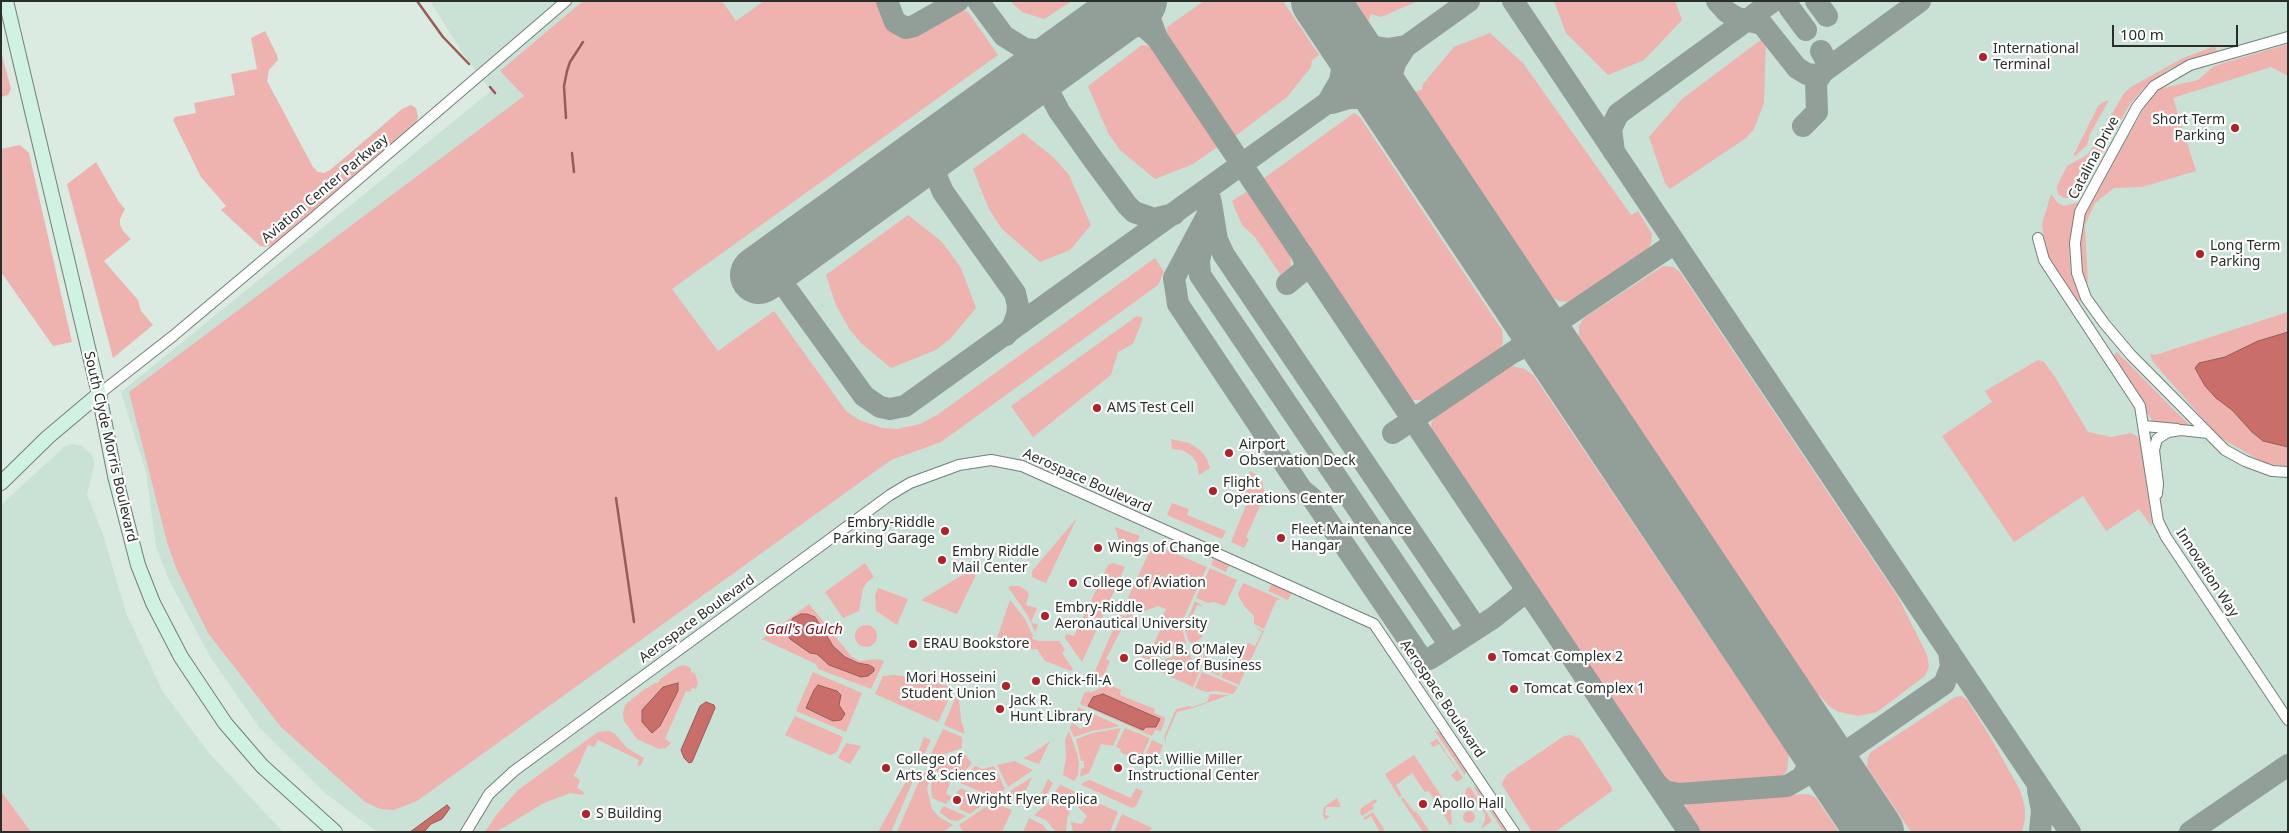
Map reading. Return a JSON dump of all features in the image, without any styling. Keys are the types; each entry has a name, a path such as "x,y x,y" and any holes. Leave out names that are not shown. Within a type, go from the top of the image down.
{"main road":[{"name":"South Clyde Morris Boulevard","path":"6,1 99,394 115,476 138,566 181,657 225,723 262,766 335,832"},
{"path":"1,483 48,436 99,394"}],"street":[{"name":"Aviation Center Parkway","path":"99,394 173,336 566,1"},
{"name":"Catalina Drive","path":"2288,37 2190,65 2154,86 2137,107 2080,212 2075,253 2077,273 2086,298 2104,323 2131,354 2225,450 2245,462 2272,471 2288,472"},
{"name":"Innovation Way","path":"2038,238 2044,260 2140,406 2154,504 2158,521 2166,537 2288,720"},
{"path":"2144,426 2172,427 2208,433"},
{"path":"2154,504 2157,497 2158,484 2154,450 2157,439 2168,432 2181,430"},
{"name":"Aerospace Boulevard","path":"466,832 489,794 507,777 890,495 910,483 959,465 991,460 1022,466 1374,624 1514,832"}],"shaded area":[{"path":"430,1 2288,1 2288,832 377,832 325,793 259,727 211,658 170,582 156,547 146,472 121,392 491,91 462,52"},
{"path":"583,1 722,1 736,21 764,1 880,1 891,28 896,33 907,36 914,35 962,10 968,12 998,55 672,289 718,351 774,311 846,411 859,420 883,428 897,429 920,424 937,415 1155,258 1164,272 1158,285 941,442 891,460 417,801 394,810 380,809 365,802 281,727 208,633 176,568 167,542 129,392 524,96 500,71"},
{"path":"1010,1 1072,1 1044,19 1022,12"},
{"path":"1204,1 1283,1 1319,55 1312,60 1311,67 1287,97 1234,137 1229,134 1166,36 1167,27"},
{"path":"1354,1 1418,1 1381,17 1371,14 1368,22"},
{"path":"1554,1 1675,1 1682,20 1644,60 1608,75 1566,33"},
{"path":"265,31 278,60 269,70 267,81 313,167 318,172 324,173 330,170 402,109 411,105 416,108 418,117 416,123 273,245 266,247 260,246 221,210 226,206 201,177 173,120 175,117 196,113 194,103 235,95 231,74 257,69 251,38"},
{"path":"1490,33 1523,63 1631,215 1638,211 1652,234 1651,244 1645,253 1569,302 1559,301 1551,297 1415,92 1422,89 1423,84 1454,47"},
{"path":"1766,36 1764,103 1754,129 1746,138 1670,189 1665,183 1649,137 1682,99"},
{"path":"2288,44 2288,76 2271,67 2173,98 2196,171 2142,187 2114,188 2095,203 2085,225 2088,284 2081,274 2079,252 2080,233 2086,210 2148,101 2159,89 2198,80 2214,66"},
{"path":"1142,45 1149,46 1156,52 1219,146 1193,164 1155,179 1120,150 1108,133 1088,86"},
{"path":"2215,46 2217,51 2169,69 2143,89 2130,104 2088,176 2080,194 2073,198 2064,198 2058,194 2057,186 2067,166 2087,155 2124,93 2131,87 2183,58"},
{"path":"1,52 11,89 8,95 1,97"},
{"path":"2107,100 2108,102 2090,134 2087,145 2075,156 2074,154 2098,106"},
{"path":"1354,113 1360,117 1502,330 1503,343 1497,354 1427,400 1413,400 1404,393 1267,190 1263,179"},
{"path":"1023,133 1053,157 1069,175 1091,225 1070,250 1040,262 1002,229 989,209 973,169"},
{"path":"20,145 29,153 72,342 53,346 1,272 1,149"},
{"path":"96,162 125,209 120,219 120,225 131,239 104,261 138,300 141,311 153,325 113,358 67,184"},
{"path":"1246,192 1255,198 1290,252 1291,266 1282,277 1255,237 1242,225 1232,201"},
{"path":"2051,194 2058,203 2064,206 2080,202 2073,222 2069,252 2071,275 2081,300 2078,302 2051,264 2045,245 2042,224"},
{"path":"908,215 941,241 951,254 961,268 976,308 950,339 936,350 891,368 861,343 850,330 836,305 826,275"},
{"path":"1663,266 1673,267 1680,272 1898,597 1927,655 1929,666 1925,676 1877,712 1858,716 1839,712 1830,707 1815,691 1579,338 1579,326 1584,318"},
{"path":"2288,312 2288,466 2266,464 2219,437 2153,362 2150,354 2155,355"},
{"path":"1137,316 1143,318 1133,344 1118,352 1111,375 1033,437 1011,406"},
{"path":"2117,352 2190,425 2158,424 2153,422 2113,356"},
{"path":"2038,360 2044,362 2055,377 2088,432 2111,437 2131,433 2138,437 2142,447 2152,527 2139,509 2106,531 2083,496 2014,542 1942,436 1992,402 1985,391"},
{"path":"1512,366 1525,369 1534,376 1789,755 1787,771 1780,778 1775,781 1678,786 1670,785 1665,781 1432,436 1431,423 1437,414 1505,368"},
{"path":"1171,439 1189,443 1200,450 1207,459 1210,468 1199,475 1197,463 1192,456 1182,450 1172,449"},
{"path":"72,444 82,446 91,454 94,460 87,495 103,534 126,613 163,692 209,753 283,832 31,832 1,791 1,505 64,447"},
{"path":"1250,471 1262,478 1265,499 1263,507 1260,506 1246,537 1249,539 1244,548 1231,542 1249,498 1240,493"},
{"path":"1172,503 1189,509 1187,515 1226,531 1222,539 1167,515"},
{"path":"1077,518 1046,583 1032,577 1032,571"},
{"path":"1115,527 1140,536 1135,548 1121,547"},
{"path":"1153,544 1207,567 1181,624 1186,643 1183,648 1151,660 1141,657 1150,653 1162,625 1159,624 1166,609 1158,606 1142,612 1126,602"},
{"path":"1214,558 1229,565 1226,572 1211,565"},
{"path":"865,563 874,577 867,582 863,589 859,611 843,618 825,592"},
{"path":"1113,563 1125,567 1082,662 1065,638 1066,634 1074,636 1108,565"},
{"path":"1210,568 1237,580 1225,606 1214,602 1208,603 1196,598"},
{"path":"969,571 976,575 957,614 921,600"},
{"path":"1243,583 1280,599 1276,601 1264,629 1254,624 1254,616 1239,597 1238,594"},
{"path":"1272,584 1292,592 1288,600 1268,591"},
{"path":"1020,586 1027,591 1029,594 1026,605 1037,608 1031,622 1038,625 1035,632 1028,616 1008,587"},
{"path":"878,588 908,599 897,625 876,611 875,595"},
{"path":"1010,600 1025,619 1033,636 1032,639 1059,641 1065,650 1062,653 1073,669 1071,671 1045,661 1037,649 1022,650 997,638"},
{"path":"1195,601 1204,607 1197,605 1188,625 1200,630 1202,637 1194,644 1189,642 1184,627"},
{"path":"809,604 852,657 860,661 878,659 884,661 871,689 818,669 816,664 762,639"},
{"path":"1130,612 1133,616 1127,618 1106,659 1110,661 1104,675 1091,680 1120,614 1125,616"},
{"path":"866,625 874,628 877,636 874,644 866,647 858,644 855,636 858,628"},
{"path":"1255,627 1264,631 1239,685 1221,677 1226,664 1229,666 1231,663 1238,666 1248,643 1255,646 1262,632"},
{"path":"1199,646 1203,646 1198,665 1195,658 1198,657 1193,652"},
{"path":"1205,646 1209,654 1204,665 1219,672 1224,664 1219,676 1201,667"},
{"path":"1185,652 1189,653 1194,665 1200,671 1193,687 1156,670 1147,673 1152,664"},
{"path":"684,665 691,668 691,672 695,673 698,683 696,689 692,688 690,692 686,691 665,739 671,743 666,748 659,749 637,739 624,721 625,705 642,691 658,683 659,680 677,667"},
{"path":"813,672 862,693 846,732 796,711"},
{"path":"1202,672 1238,687 1233,694 1215,691 1206,692 1195,688"},
{"path":"895,675 924,679 954,688 938,722 875,694 883,676"},
{"path":"1108,684 1121,690 1120,695 1155,709 1154,713 1164,717 1165,720 1161,731 1155,730 1152,736 1080,704 1084,693 1089,691 1090,693"},
{"path":"958,691 961,719 965,734 944,725"},
{"path":"1208,694 1229,695 1177,712 1166,737 1166,743 1164,737 1176,709 1192,707 1207,702 1210,695"},
{"path":"1962,696 1967,700 1988,733 2020,790 2025,808 2022,832 1911,832 1867,767 1868,757 1871,752 1955,697"},
{"path":"1078,707 1120,726 1092,731 1074,737 1070,728 1072,723 1081,729 1084,726 1084,723 1074,719"},
{"path":"795,716 843,737 837,752 830,755 785,735"},
{"path":"1121,728 1113,746 1101,744 1089,773 1080,777 1081,769 1084,768 1084,761 1081,761 1076,739 1093,733"},
{"path":"1125,728 1150,738 1140,761 1120,752 1121,749 1116,747"},
{"path":"943,729 962,737 962,748 928,760"},
{"path":"1434,730 1441,733 1466,770 1465,775"},
{"path":"609,731 615,734 627,748 644,758 641,765 637,766 639,760 598,740 594,747 588,745 574,776 580,780 577,788 584,792 583,795 570,793 544,803 496,832 485,832 496,815 518,790 598,732"},
{"path":"1069,731 1079,764 1078,775 1074,781 1063,775 1066,757 1065,740"},
{"path":"1571,735 1580,739 1612,788 1612,791 1555,832 1532,832 1502,785 1504,779 1508,774 1564,736"},
{"path":"924,737 931,740 922,759 916,758"},
{"path":"1437,739 1463,778 1457,782 1451,775 1457,770 1439,744 1433,747 1430,743"},
{"path":"1152,740 1163,745 1155,765 1143,760"},
{"path":"1050,741 1039,764 1023,758 1033,753"},
{"path":"846,743 861,746 850,764 838,758"},
{"path":"963,752 972,763 957,781 928,767 929,764"},
{"path":"1414,755 1451,811 1452,824 1450,825 1429,791 1425,792 1412,773 1396,785 1402,795 1399,797 1385,774"},
{"path":"1015,761 1033,770 1008,787 997,765"},
{"path":"975,766 982,769 994,766 1005,789 993,797 960,783"},
{"path":"923,772 930,775 927,789 932,809 939,817 953,825 943,832 897,832"},
{"path":"910,774 915,776 891,832 878,832"},
{"path":"933,776 950,783 946,794 952,797 946,804 932,798 931,785"},
{"path":"1032,777 1018,808 1010,791"},
{"path":"1048,779 1053,783 1046,796 1036,805"},
{"path":"1090,780 1131,798 1136,788 1143,791 1136,806 1132,808 1082,785 1082,783"},
{"path":"1061,785 1086,797 1075,802 1071,808 1067,819 1066,832 1056,832 1046,820 1034,815 1047,804"},
{"path":"1473,786 1478,789 1507,832 1504,832"},
{"path":"1470,787 1492,821 1481,829 1485,820 1485,814 1477,803 1465,796 1466,789"},
{"path":"961,788 989,800 970,814 959,809 964,797 956,793"},
{"path":"1,791 31,832 1,832"},
{"path":"1808,794 1816,798 1839,832 1698,832 1685,811 1687,804 1693,801"},
{"path":"1403,797 1414,812 1416,811 1430,832 1423,832 1401,799"},
{"path":"1337,798 1340,807 1326,807 1325,815 1330,816 1325,820 1323,815 1324,807"},
{"path":"1090,799 1118,812 1110,832 1073,832 1071,822 1082,824 1087,816 1078,807"},
{"path":"1376,799 1377,802 1372,805 1374,808 1362,816 1360,813 1361,808"},
{"path":"993,802 1012,810 1002,832 963,832 959,825"},
{"path":"944,806 966,816 958,821 950,820 939,812"},
{"path":"1469,811 1475,817 1469,823 1463,817"},
{"path":"1373,812 1384,829 1383,832 1380,832 1371,816 1365,820 1363,818"},
{"path":"1122,814 1152,828 1149,832 1114,832"},
{"path":"1029,818 1043,825 1048,832 1023,832"}],"water":[{"path":"2288,332 2288,447 2263,441 2252,432 2232,410 2216,398 2205,386 2195,368 2199,363 2225,357 2258,341"},
{"name":"Gail's Gulch","path":"801,614 815,617 833,646 845,657 858,663 869,665 874,668 874,671 868,676 861,677 829,665 817,654 810,653 790,639 786,630 793,618"},
{"path":"678,683 678,691 660,726 652,733 642,722 642,710 663,687"},
{"path":"818,685 837,691 841,695 839,705 845,714 841,720 833,721 806,708"},
{"path":"1103,694 1160,719 1156,727 1146,727 1143,730 1088,706 1093,697"},
{"path":"706,702 714,705 715,708 692,762 689,763 684,758 681,750 700,706"},
{"path":"447,805 450,808 442,819 431,824 424,832 410,832"}],"waterway":[{"path":"417,1 443,37 469,64"},
{"path":"566,118 564,86 567,71 570,62 583,42"},
{"path":"490,87 495,93"},
{"path":"572,153 574,172"},
{"path":"616,498 634,622"}],"taxiway":[{"path":"887,1 895,22 906,28 914,26 958,1"},
{"path":"978,1 1004,36 1025,49 1052,52 1083,41"},
{"path":"1099,29 1112,15 1118,1"},
{"path":"1153,1 1150,19 1157,38 1689,832"},
{"path":"789,292 864,396 880,407 890,409 905,406 1469,1"},
{"path":"1513,1 2070,832"},
{"path":"1717,1 1727,12 1737,18 1762,24 1797,68 1807,74 1815,75 1820,74 1920,1"},
{"path":"1614,152 1611,129 1618,114 1773,1"},
{"path":"1788,1 1789,7 1806,30"},
{"path":"1816,1 1827,16"},
{"path":"1099,29 1116,23 1131,22 1146,28 1157,38"},
{"path":"1329,100 1340,81 1344,59 1344,44 1337,27"},
{"path":"1337,28 1347,40 1354,44 1387,49 1406,46"},
{"path":"1393,111 1388,102 1389,87 1395,63 1404,49"},
{"path":"1803,126 1817,112 1816,82 1825,69 1827,62 1821,51"},
{"path":"1061,57 1050,79 1050,94 1059,111 1090,155 1134,212 1154,219 1174,214"},
{"path":"1332,103 1349,98 1362,98 1378,102 1393,111"},
{"path":"962,129 940,150 936,165 937,178 943,192 1015,293 1018,306 1017,315 1013,326 1006,335"},
{"path":"1210,199 1207,216 1174,278 1178,304 1302,490 1313,499 1421,658 1426,660 1431,658 1493,618 1522,595 1524,586"},
{"path":"1211,203 1217,240 1224,255 1472,622 1476,625 1482,624"},
{"path":"1204,235 1199,261 1200,275 1445,638 1450,642 1456,642"},
{"path":"1393,433 1675,243"},
{"path":"1287,284 1304,270 1305,263 1302,254"},
{"path":"1516,351 1525,341 1528,329 1527,317 1520,300"},
{"path":"1517,350 1527,346 1541,348 1551,354 1566,369"},
{"path":"1809,733 1819,744 1829,749 1843,751 1853,747 1944,684 1951,667 1949,651"},
{"path":"1656,783 1664,791 1679,794 1787,786 1801,778 1811,764 1814,754 1809,733"},
{"path":"2190,832 2288,765"},
{"path":"2038,790 2042,810 2040,832"}],"runway":[{"path":"759,275 1138,1"},
{"path":"1320,1 1875,832"}],"place":[{"name":"International Terminal","path":"1983,57"},
{"name":"Short Term Parking","path":"2235,128"},
{"name":"Long Term Parking","path":"2200,254"},
{"name":"AMS Test Cell","path":"1097,408"},
{"name":"Airport Observation Deck","path":"1229,453"},
{"name":"Flight Operations Center","path":"1213,491"},
{"name":"Embry-Riddle Parking Garage","path":"945,531"},
{"name":"Fleet Maintenance Hangar","path":"1281,538"},
{"name":"Wings of Change","path":"1098,548"},
{"name":"Embry Riddle Mail Center","path":"942,560"},
{"name":"College of Aviation","path":"1073,583"},
{"name":"Embry-Riddle Aeronautical University","path":"1045,616"},
{"name":"ERAU Bookstore","path":"913,644"},
{"name":"Tomcat Complex 2","path":"1492,657"},
{"name":"David B. O'Maley College of Business","path":"1124,658"},
{"name":"Chick-fil-A","path":"1036,681"},
{"name":"Mori Hosseini Student Union","path":"1006,686"},
{"name":"Tomcat Complex 1","path":"1514,689"},
{"name":"Jack R. Hunt Library","path":"1000,709"},
{"name":"College of Arts & Sciences","path":"886,768"},
{"name":"Capt. Willie Miller Instructional Center","path":"1118,768"},
{"name":"Wright Flyer Replica","path":"957,800"},
{"name":"Apollo Hall","path":"1423,804"},
{"name":"S Building","path":"586,814"}]}
